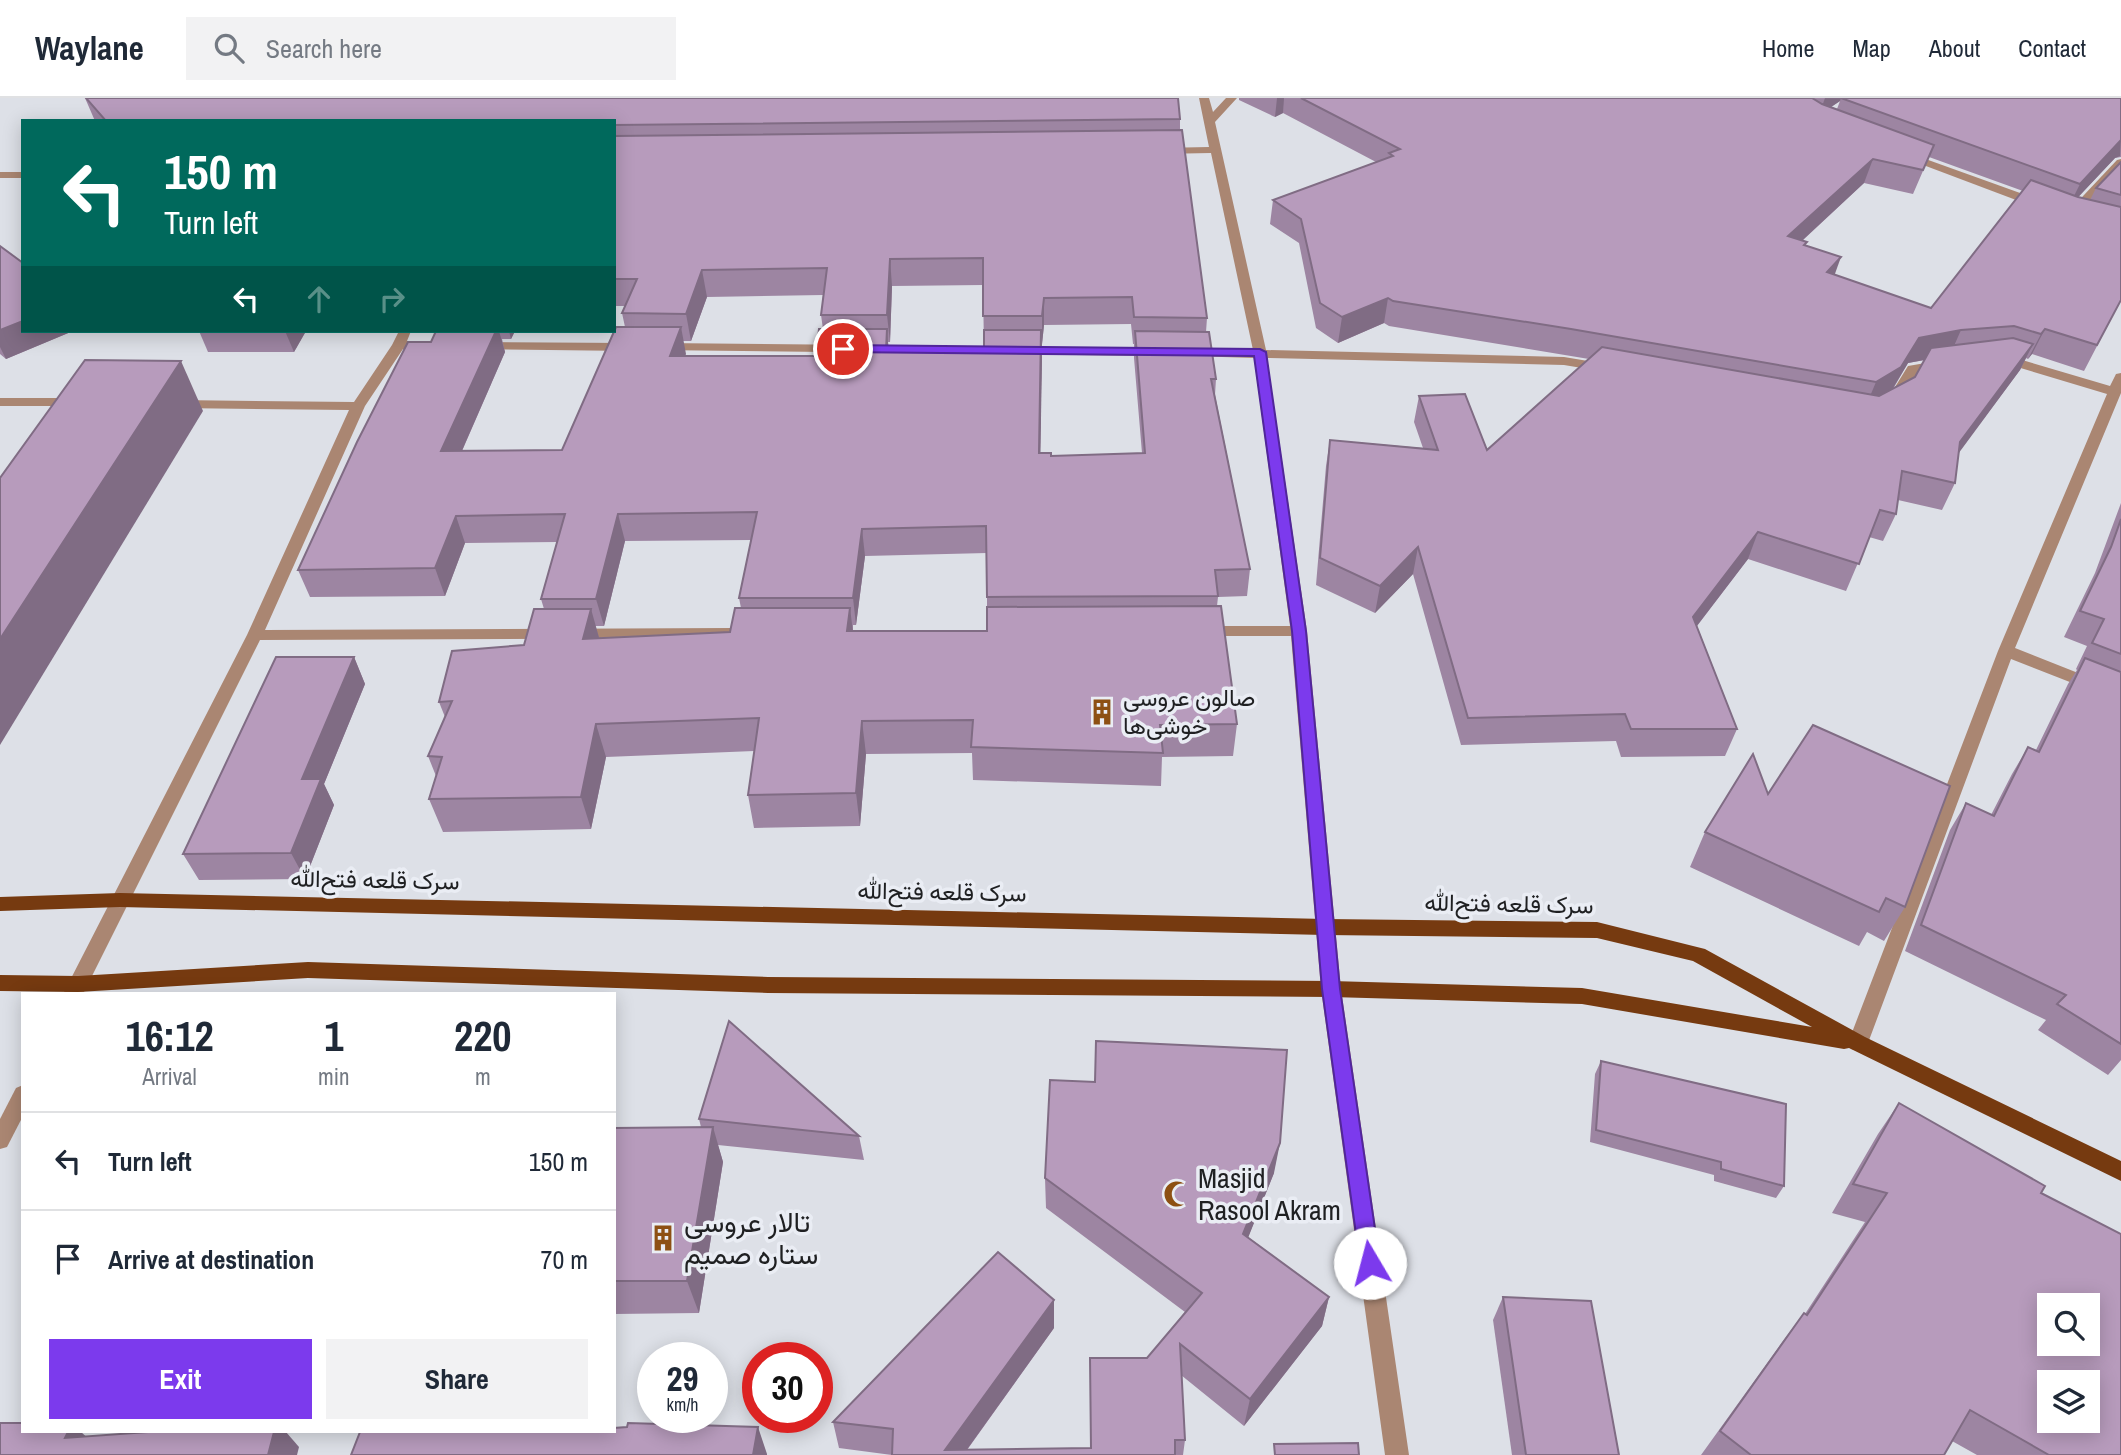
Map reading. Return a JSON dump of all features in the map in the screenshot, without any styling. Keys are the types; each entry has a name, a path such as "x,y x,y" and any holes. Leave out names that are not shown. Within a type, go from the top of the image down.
{"main road":[{"name":"سرک قلعه فتح‌الله","path":"0,904 120,900 1325,927 1597,930 1698,954 1857,1043 2121,1171"},
{"name":"سرک قلعه فتح‌الله","path":"0,983 75,989 308,970 768,985 1331,989 1582,996 1857,1043"}],"street":[{"path":"1204,98 1260,352 1299,631 1331,989 1397,1455"},
{"path":"1210,120 1232,98"},
{"path":"1145,151 1215,150"},
{"path":"1894,151 2077,218 2121,162"},
{"path":"0,175 21,174"},
{"path":"75,989 255,635 358,406 402,338 440,346"},
{"path":"468,346 1260,352 1564,361 1616,370"},
{"path":"1857,1043 2006,651 2114,414 2117,384 2002,358 1989,359"},
{"path":"1877,410 1897,398 1913,369 1963,361"},
{"path":"0,402 96,403"},
{"path":"165,404 358,406"},
{"path":"1188,631 1299,631"},
{"path":"255,635 742,633"},
{"path":"2006,651 2121,696"},
{"path":"0,1140 21,1098"}],"building":[{"path":"86,98 1178,98 1180,119 616,125 616,119 104,119"},
{"path":"1301,98 1812,98 1934,145 1923,170 1873,159 1788,236 1807,242 1804,245 1841,257 1827,272 1931,308 2031,180 2078,197 2121,207 2121,300 2097,345 2045,329 2041,334 2014,326 1961,330 1919,338 1901,367 1876,382 1393,301 1388,298 1342,317 1320,303 1301,219 1273,200 1393,156 1389,153 1400,149"},
{"path":"1841,98 2121,98 2121,140 2080,184"},
{"path":"1182,130 1207,318 1134,317 1132,297 1044,298 1042,316 983,316 983,258 890,259 887,315 821,315 827,268 702,270 686,314 622,313 637,279 616,279 616,136"},
{"path":"2121,162 2121,195 2096,188"},
{"path":"0,246 21,262 21,322 0,330"},
{"path":"616,327 681,327 670,356 816,356 819,329 887,329 886,351 984,350 984,330 1041,330 1039,453 1051,453 1051,456 1145,453 1135,331 1209,332 1216,379 1211,379 1250,569 1215,570 1218,596 987,597 986,526 862,529 853,598 739,598 757,512 618,514 596,599 541,599 565,514 456,516 435,568 298,570 357,442 408,342 431,342 435,333 495,333 441,451 562,450 613,333 616,333"},
{"path":"2013,338 2033,344 1960,442 1955,483 1902,471 1896,514 1880,510 1859,564 1758,532 1693,617 1737,729 1631,729 1625,714 1468,718 1418,547 1380,586 1320,558 1330,440 1438,450 1419,396 1465,394 1487,450 1602,347 1879,396 1915,377 1931,348"},
{"path":"85,360 181,361 0,639 0,478"},
{"path":"2121,519 2121,654 2092,643 2104,619 2080,611 2111,547"},
{"path":"1221,606 1237,724 1160,725 1163,753 971,747 973,720 862,721 856,793 748,795 759,718 596,724 581,797 429,799 442,757 428,756 452,701 439,702 452,651 524,645 534,609 591,609 583,639 730,632 735,608 850,608 847,631 987,631 987,607"},
{"path":"276,657 354,657 302,779 321,779 291,853 183,854"},
{"path":"2085,658 2121,672 2121,1044 2057,1004 2066,995 1921,925 1966,803 1994,816 2028,747 2039,752"},
{"path":"1813,725 1950,786 1905,907 1886,898 1879,912 1705,832 1753,754 1768,794"},
{"path":"729,1021 859,1136 699,1119"},
{"path":"1096,1041 1287,1050 1280,1143 1243,1234 1329,1297 1250,1399 1180,1344 1185,1440 1175,1440 1175,1455 892,1455 893,1429 833,1422 998,1252 1054,1300 945,1450 1091,1448 1090,1358 1147,1358 1202,1293 1045,1178 1050,1080 1095,1082"},
{"path":"1601,1061 1786,1104 1784,1186 1721,1169 1721,1162 1596,1130"},
{"path":"1899,1103 2045,1186 2041,1193 2121,1234 2121,1455 2049,1455 1970,1410 1944,1455 1751,1455 1720,1431 1804,1313 1807,1315 1887,1193 1853,1184"},
{"name":"تالار عروسی ستاره صمیم","path":"713,1127 687,1281 616,1281 616,1128"},
{"path":"1503,1297 1591,1301 1619,1455 1526,1455"},
{"path":"0,1423 21,1423 21,1433 68,1433 65,1438 134,1433 274,1433 268,1455 0,1455"},
{"path":"628,1423 637,1423 637,1433 728,1433 728,1426 742,1427 742,1433 757,1433 753,1455 351,1455 360,1433 616,1433 616,1428 627,1427"},
{"path":"1358,1443 1359,1455 1275,1455 1274,1444"}],"place":[{"name":"صالون عروسی خوشی‌ها","path":"1102,712"},
{"name":"Masjid Rasool Akram","path":"1177,1194"},
{"name":"تالار عروسی ستاره صمیم","path":"663,1238"}],"route":[{"path":"843,349 1260,352 1299,631 1331,989 1370,1263"}]}
